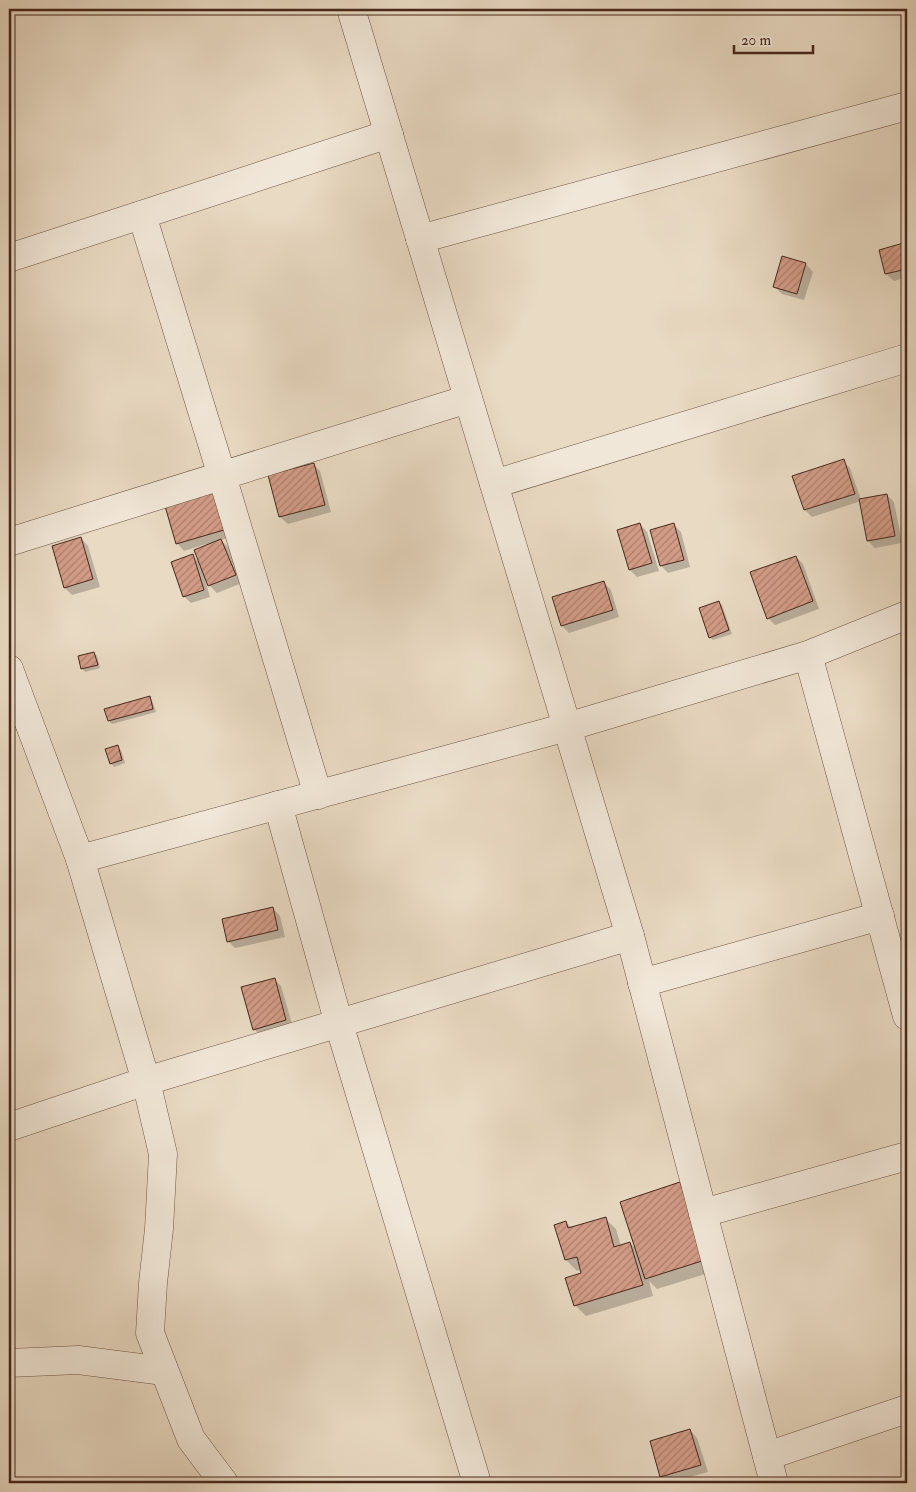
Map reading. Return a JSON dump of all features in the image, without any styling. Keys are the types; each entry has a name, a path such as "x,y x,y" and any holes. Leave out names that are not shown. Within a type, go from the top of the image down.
{"street":[{"path":"351,9 630,936 774,1483"},
{"path":"420,239 907,106"},
{"path":"9,258 389,134"},
{"path":"142,215 318,795"},
{"path":"494,484 907,358"},
{"path":"9,542 468,399"},
{"path":"80,859 567,727 808,655 907,615"},
{"path":"808,655 880,916 902,975 907,1016"},
{"path":"9,669 80,859 146,1081 163,1154 160,1229 153,1283 150,1333 191,1439 224,1483"},
{"path":"278,805 339,1024 477,1483"},
{"path":"642,983 880,916"},
{"path":"9,1127 146,1081 630,936"},
{"path":"703,1213 907,1156"},
{"path":"9,1363 78,1360 164,1371"},
{"path":"766,1456 907,1409"}],"building":[{"path":"907,242 907,269 885,274 879,250"},
{"path":"782,256 806,263 797,294 773,287"},
{"path":"844,459 855,494 804,510 792,476"},
{"path":"314,463 325,505 279,517 268,475"},
{"path":"213,492 224,530 176,544 165,506"},
{"path":"887,494 895,536 867,541 859,499"},
{"path":"640,523 652,563 629,570 617,530"},
{"path":"674,523 684,560 660,566 650,530"},
{"path":"81,537 93,579 64,588 52,546"},
{"path":"221,539 236,575 208,586 194,550"},
{"path":"193,554 204,590 183,597 171,562"},
{"path":"796,556 813,601 767,619 750,572"},
{"path":"604,581 613,610 561,626 552,597"},
{"path":"719,601 729,630 709,638 699,608"},
{"path":"94,652 98,665 81,669 78,656"},
{"path":"150,696 153,709 108,721 104,709"},
{"path":"118,745 122,760 110,764 105,749"},
{"path":"273,907 278,930 227,942 222,919"},
{"path":"275,978 286,1020 253,1030 241,987"},
{"path":"680,1182 705,1260 645,1279 620,1202"},
{"path":"606,1217 614,1247 630,1242 643,1285 574,1306 565,1278 581,1273 577,1257 565,1260 554,1225 566,1221 568,1228"},
{"path":"690,1429 701,1465 660,1477 650,1441"}]}
